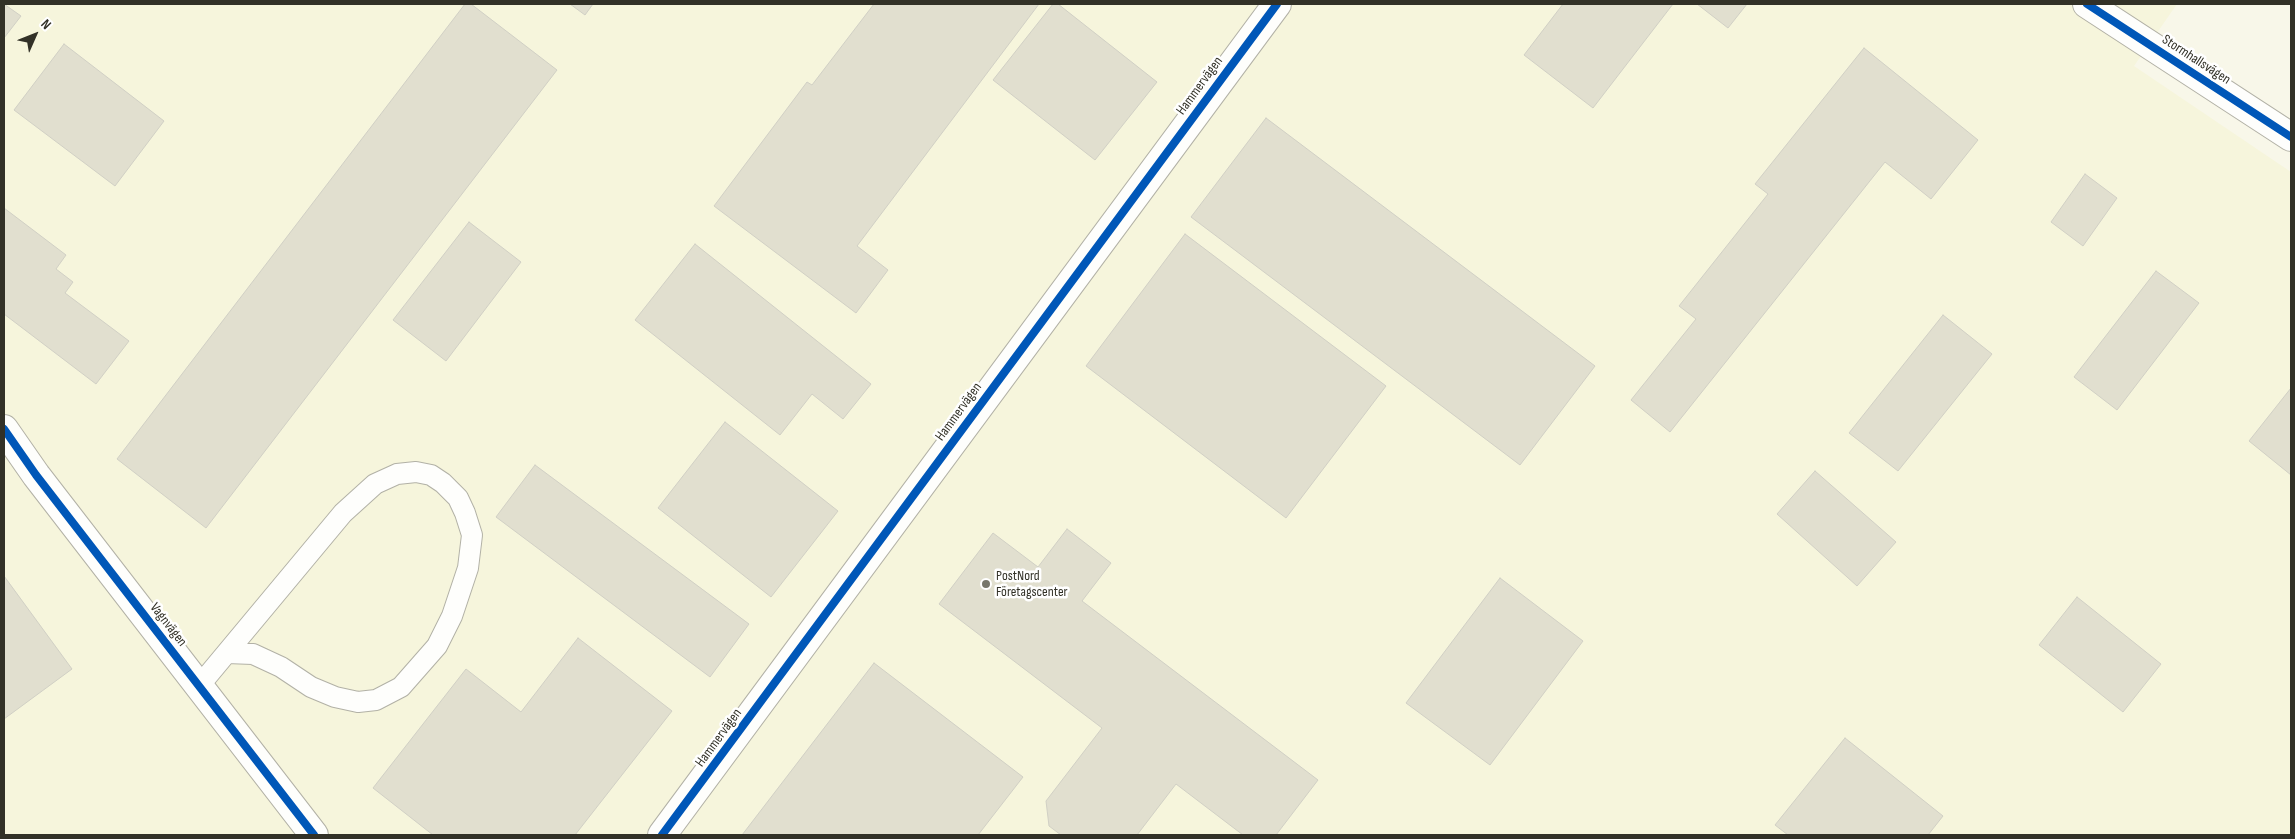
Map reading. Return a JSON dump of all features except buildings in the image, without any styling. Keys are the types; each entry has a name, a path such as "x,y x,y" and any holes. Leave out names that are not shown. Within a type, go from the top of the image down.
{"street":[{"name":"Hammervägen","path":"662,835 1277,4"},
{"name":"Stormhallsvägen","path":"2087,4 2291,137"},
{"name":"Vagnvägen","path":"4,429 314,835"}],"lane":[{"path":"199,686 343,513 375,484 397,474 416,472 431,475 443,483 458,498 472,536 468,568 452,616 437,646 401,687 376,700 358,702 335,697 311,687 281,667 253,654 227,653"}],"shaded area":[{"path":"4,4 2177,4 2134,66 2291,172 2291,835 4,835"}],"cycle path":[{"path":"662,835 1277,4"},
{"path":"2087,4 2291,137"},
{"path":"4,429 36,475 314,835"}],"place":[{"name":"PostNord Företagscenter","path":"986,584"}]}
